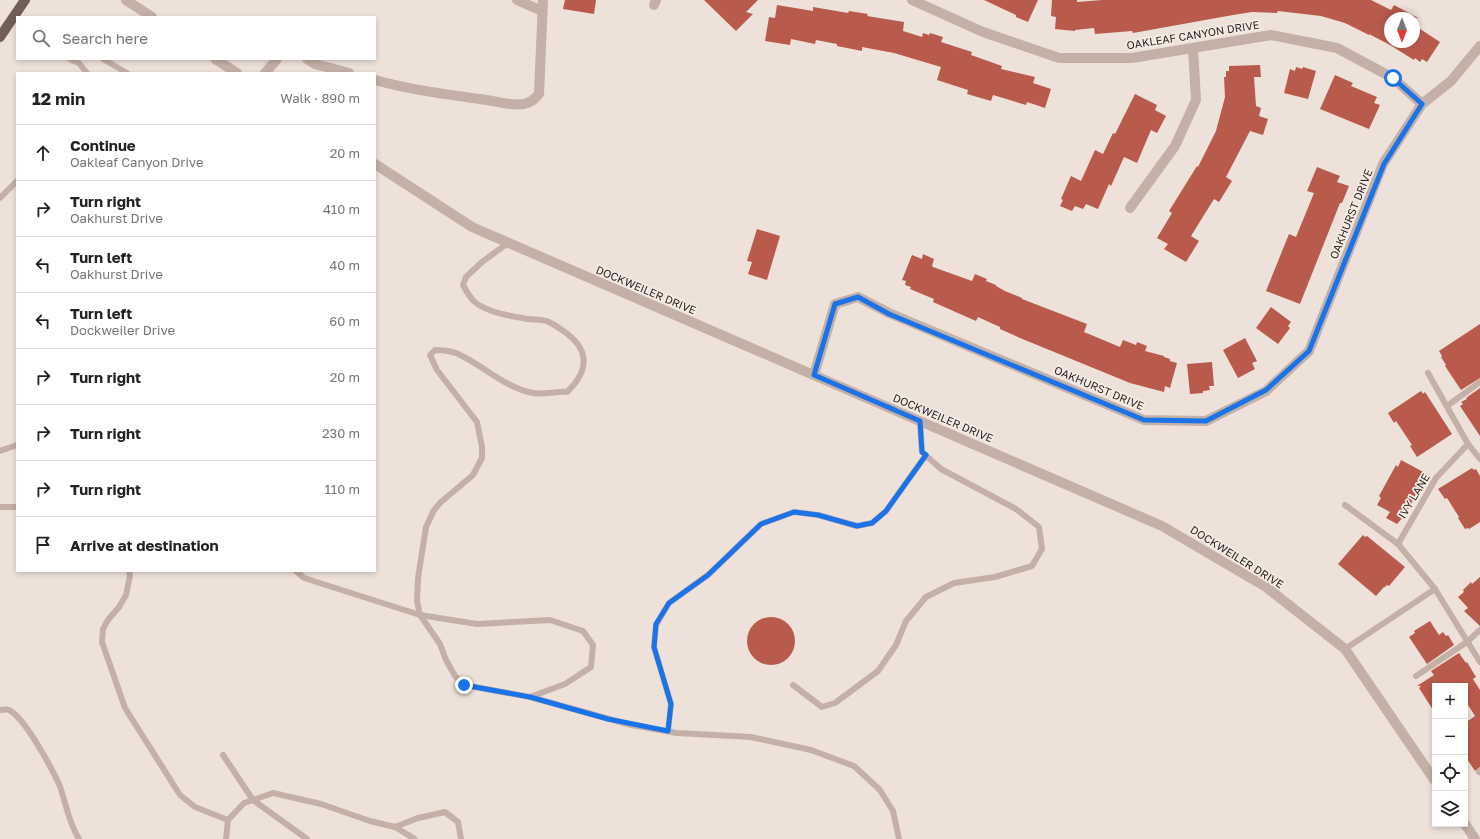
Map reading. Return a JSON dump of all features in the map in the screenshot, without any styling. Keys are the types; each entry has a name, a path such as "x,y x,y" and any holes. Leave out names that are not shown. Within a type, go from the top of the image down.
{"main road":[{"path":"0,37 25,0"}],"street":[{"path":"126,0 150,16"},
{"path":"517,0 542,11"},
{"path":"376,80 449,95 511,104 531,102 535,100 539,94 543,0"},
{"name":"OAKLEAF CANYON DRIVE","path":"912,0 983,32 1059,58 1132,58 1271,35 1337,48 1393,78 1422,104"},
{"name":"OAKHURST DRIVE","path":"814,375 835,304 858,297 889,314 1144,420 1206,421 1266,390 1309,351 1384,164 1422,104 1452,82 1480,46"},
{"path":"1130,208 1175,146 1196,100 1193,48"},
{"path":"218,60 236,72"},
{"path":"266,72 276,60"},
{"path":"309,60 315,64 344,72"},
{"name":"DOCKWEILER DRIVE","path":"376,165 472,227 1162,526 1266,587 1345,649 1432,776"},
{"path":"1467,827 1475,839"}],"lane":[{"path":"72,60 80,63 86,72"},
{"path":"105,60 125,72"},
{"path":"0,198 16,182"},
{"path":"508,243 482,262 466,277 463,286 472,301 491,311 548,322 573,337 584,353 584,365 574,386 567,392 556,391 534,393 520,389 495,377 462,355 448,351 435,350 430,355 437,370 477,422 482,447 482,458 473,474 434,510 426,527 418,578 417,601 420,615 440,644 446,660 455,676 464,685 530,697 608,719 677,733 751,737 811,750 854,766 880,790 892,811 899,839"},
{"path":"1428,373 1468,444 1480,459"},
{"path":"1447,406 1480,382"},
{"path":"793,685 822,707 836,703 878,671 896,645 906,621 926,597 954,583 995,577 1032,566 1042,548 1039,527 1016,509 942,469 922,452 920,421"},
{"name":"IVY LANE","path":"1398,544 1436,478 1468,444"},
{"path":"0,451 16,446"},
{"path":"668,731 671,704 654,647 656,624 669,603 708,575 761,524 794,512 818,515 857,526 872,523 886,511 926,455"},
{"path":"1345,505 1398,544 1436,589 1480,662"},
{"path":"0,507 16,507"},
{"path":"129,572 130,576 126,595 119,607 102,629 102,642 125,708 180,795 195,808 228,820"},
{"path":"297,572 304,578 420,615 477,624 550,620 583,631 593,645 592,667 565,684 530,697"},
{"path":"1345,649 1436,589"},
{"path":"1416,676 1467,642 1480,630"},
{"path":"0,710 8,710 17,717 43,752 59,785 73,830 79,839"},
{"path":"223,755 253,800 307,839"},
{"path":"226,839 228,820 244,803 273,793 321,804 370,821 395,827 415,839"},
{"path":"395,827 418,818 445,812 458,822 461,839"}],"building":[{"path":"565,0 596,0 594,14 563,9"},
{"path":"704,0 758,0 746,12 753,14 736,31"},
{"path":"984,0 1038,0 1028,22"},
{"path":"1052,0 1077,0 1077,2 1102,0 1371,0 1391,10 1394,5 1407,12 1384,12 1384,42 1345,23 1321,16 1278,11 1277,13 1252,12 1133,33 1132,31 1095,34 1094,28 1075,31 1055,29 1056,17 1051,16"},
{"path":"777,5 813,11 813,7 848,13 849,11 868,14 867,16 904,22 903,31 922,37 923,33 929,35 930,33 943,37 941,42 972,52 971,55 1002,66 1001,69 1035,77 1033,83 1051,89 1045,108 1027,102 1026,105 993,95 991,101 967,94 968,90 937,80 941,67 894,53 862,47 862,51 816,40 815,44 791,39 790,45 765,41 769,17 775,18"},
{"path":"1420,29 1440,42 1427,62 1422,59 1420,62 1415,58 1414,60 1395,48 1420,48"},
{"path":"1260,65 1261,77 1254,77 1256,106 1261,108 1259,116 1268,119 1263,135 1250,131 1226,177 1232,181 1219,202 1214,199 1191,236 1199,241 1186,262 1164,249 1168,244 1157,238 1172,213 1169,211 1197,166 1198,167 1216,131 1225,97 1224,77 1226,77 1226,71 1229,71 1229,66"},
{"path":"1296,67 1302,69 1303,67 1316,71 1308,99 1284,93 1290,69 1295,71"},
{"path":"1335,75 1353,83 1351,86 1377,97 1374,103 1380,105 1369,129 1320,109"},
{"path":"1135,94 1157,105 1155,110 1166,116 1157,133 1151,130 1137,163 1124,157 1111,186 1109,184 1098,209 1086,204 1083,209 1075,206 1072,211 1060,206 1063,200 1061,199 1071,176 1081,181 1095,150 1103,154"},
{"path":"1317,167 1340,176 1337,182 1349,186 1342,203 1340,203 1300,304 1266,291 1289,234 1296,237 1314,193 1307,191"},
{"path":"757,229 780,236 767,280 748,274 752,262 747,261"},
{"path":"923,254 934,259 933,267 972,281 975,274 987,279 986,281 1022,299 1087,324 1084,332 1120,347 1123,340 1136,345 1137,342 1147,346 1145,351 1164,356 1170,359 1170,361 1177,363 1170,388 1165,386 1164,392 1130,383 1020,338 978,317 976,321 933,302 934,299 910,289 911,287 905,285 906,281 902,280 912,255 922,259"},
{"path":"1271,307 1291,322 1288,326 1290,328 1278,344 1256,328"},
{"path":"1480,324 1480,378 1461,390 1445,366 1446,365 1439,351"},
{"path":"1245,338 1257,361 1252,363 1255,369 1238,378 1223,350"},
{"path":"1212,362 1214,386 1209,386 1210,390 1203,391 1203,393 1190,394 1187,364"},
{"path":"1480,388 1480,436 1460,406 1463,404 1461,402"},
{"path":"1421,391 1423,394 1425,392 1452,434 1417,457 1410,446 1412,445 1396,421 1394,423 1388,413"},
{"path":"1401,460 1427,474 1405,515 1397,524 1386,518 1390,512 1377,505 1381,498 1379,496 1396,465 1398,467"},
{"path":"1472,468 1474,470 1476,469 1480,476 1480,522 1469,529 1465,529 1447,498 1445,499 1438,489"},
{"path":"1363,535 1365,537 1367,536 1405,567 1389,586 1387,585 1384,587 1376,596 1338,564"},
{"path":"1480,577 1480,626 1464,611 1468,608 1458,597 1464,592 1463,590 1471,582 1472,584"},
{"path":"766,617 776,617 788,624 795,636 795,646 788,658 776,665 766,665 758,661 751,654 747,646 747,636 751,628 758,621"},
{"path":"1430,621 1439,635 1443,632 1446,636 1448,635 1454,645 1427,664 1409,637 1415,633 1414,631"},
{"path":"1459,653 1466,663 1467,662 1476,677 1473,679 1480,690 1480,767 1475,771 1468,760 1468,721 1475,716 1468,705 1468,683 1432,683 1432,708 1419,688 1421,686 1417,686 1434,675 1431,671"}],"route":[{"path":"464,685 530,697 631,725 668,731 671,704 654,647 656,624 669,603 708,575 761,524 794,512 818,515 857,526 872,523 886,511 926,455 922,452 920,421 814,375 835,304 858,297 889,314 1144,420 1206,421 1266,390 1309,351 1384,164 1422,104 1393,78"}]}
